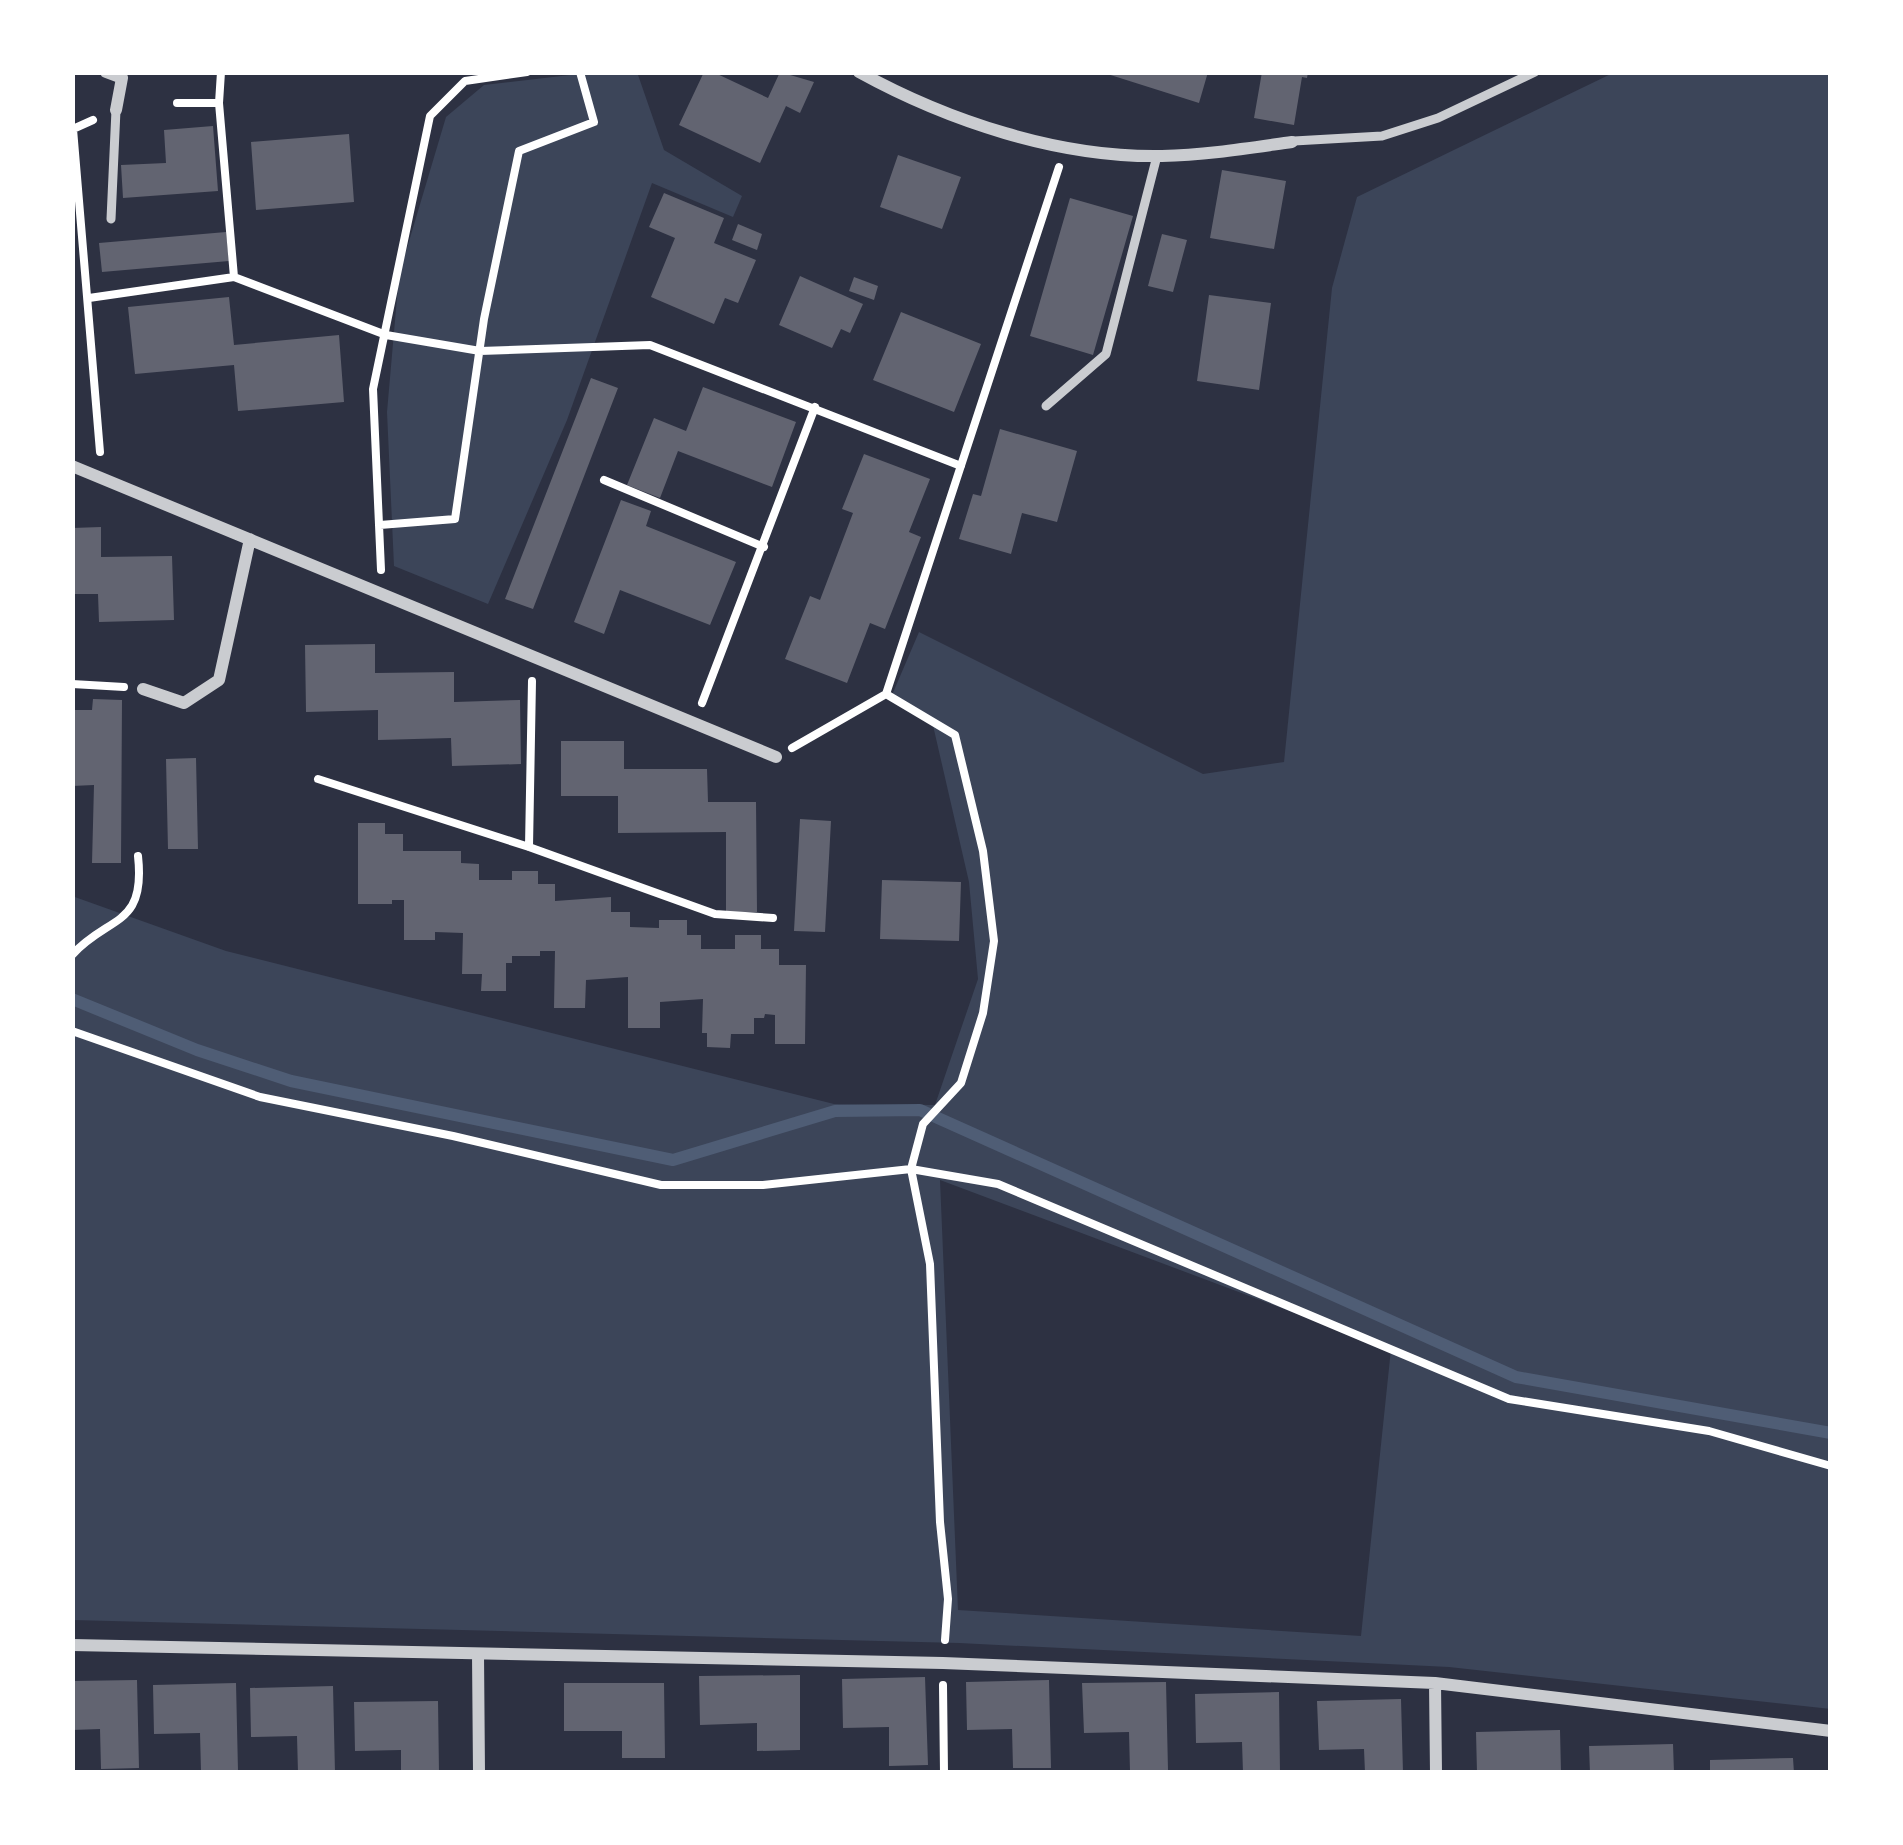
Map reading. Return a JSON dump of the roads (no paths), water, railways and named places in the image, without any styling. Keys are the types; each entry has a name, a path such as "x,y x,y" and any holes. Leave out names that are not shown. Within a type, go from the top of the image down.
{"street":[{"path":"106,72 122,79 116,110"},
{"path":"859,72 980,124 1065,148 1157,156 1293,142"},
{"path":"72,466 776,757"},
{"path":"143,689 184,703 219,680 250,538"},
{"path":"72,1645 943,1663 1435,1683 1831,1731"},
{"path":"478,1654 479,1773"},
{"path":"1435,1683 1436,1773"}],"lane":[{"path":"1293,142 1382,136 1438,118 1535,72"},
{"path":"111,219 116,110"},
{"path":"1046,406 1106,354 1157,156"}],"waterway":[{"path":"72,999 197,1050 291,1081 673,1160 835,1111 920,1110 1516,1377 1831,1433"}]}
